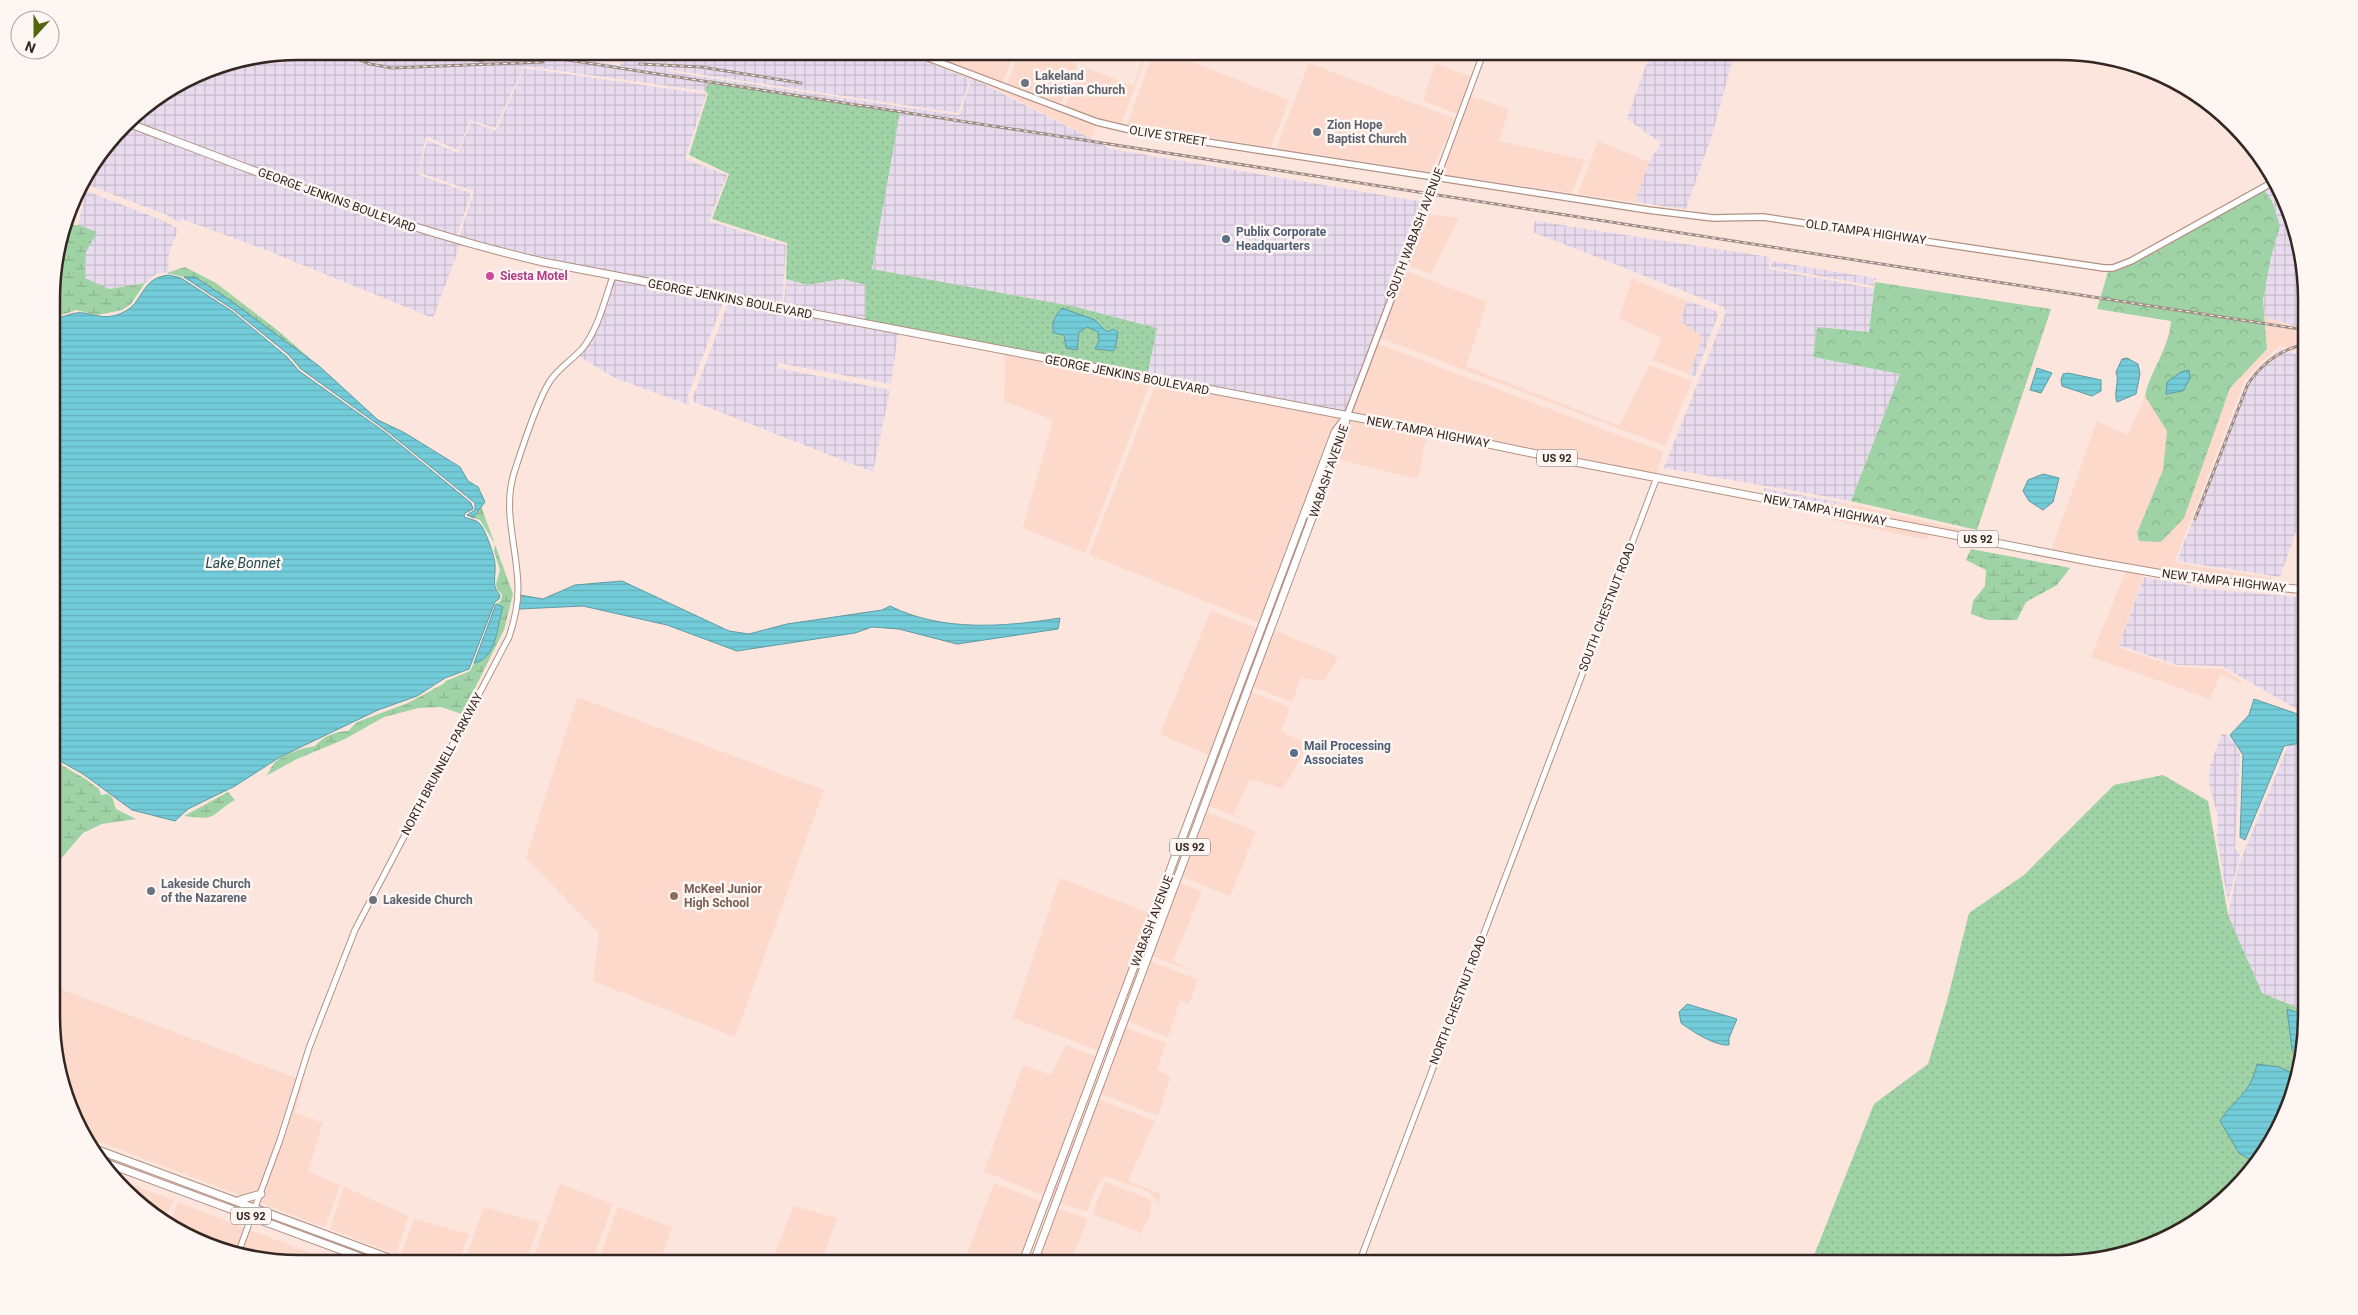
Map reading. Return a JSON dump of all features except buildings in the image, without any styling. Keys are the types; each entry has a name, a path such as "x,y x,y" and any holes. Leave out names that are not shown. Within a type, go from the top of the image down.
{"main road":[{"name":"OLIVE STREET","path":"934,60 1110,126 1437,178"},
{"name":"GEORGE JENKINS BOULEVARD","path":"135,125 351,207 418,230 510,255 1347,416"},
{"name":"OLD TAMPA HIGHWAY","path":"1437,178 1699,217 1763,217 2104,268 2113,268 2130,261 2268,185"},
{"name":"SOUTH WABASH AVENUE","path":"1347,416 1437,178"},
{"name":"NEW TAMPA HIGHWAY","path":"1347,416 2156,574 2223,583 2298,589"},
{"name":"WABASH AVENUE","path":"1025,1255 1335,432 1347,416"},
{"name":"WABASH AVENUE","path":"1036,1255 1300,556 1344,435 1347,416"},
{"path":"1290,552 1300,556"},
{"name":"US 92","path":"102,1152 383,1255"},
{"path":"105,1155 111,1155"},
{"path":"110,1163 131,1162"},
{"name":"US 92","path":"112,1165 355,1255"},
{"path":"234,1200 248,1199 261,1194"}],"street":[{"name":"SOUTH WABASH AVENUE","path":"1437,178 1481,60"},
{"name":"NORTH BRUNNELL PARKWAY","path":"240,1248 261,1194 309,1048 355,930 509,637 516,609 518,589 509,518 510,491 514,473 546,390 556,373 583,348 591,336 613,276"},
{"name":"SOUTH CHESTNUT ROAD","path":"1558,738 1657,477"},
{"name":"NORTH CHESTNUT ROAD","path":"1362,1255 1558,738"}],"shaded area":[{"path":"299,60 588,60 620,66 621,60 669,60 670,72 957,115 960,114 972,78 1111,149 1424,202 1345,413 1148,372 1157,328 1072,306 872,269 899,111 709,80 705,91 524,66 495,128 470,120 458,150 428,137 425,139 419,175 471,193 456,238 352,204 137,123 166,100 208,78 252,65"},
{"path":"671,60 921,60 970,79 958,113 671,70"},
{"path":"950,60 1011,60 1002,83 949,63"},
{"path":"1017,60 1067,60 1077,64 1060,106 1007,85"},
{"path":"1143,60 1145,60 1121,124 1098,120 1065,108 1081,66 1133,86"},
{"path":"1151,60 1187,60 1289,100 1271,147 1127,125"},
{"path":"1648,60 1733,60 1712,135 1686,209 1635,202 1649,162 1661,143 1627,119"},
{"path":"1309,63 1455,119 1431,172 1276,148"},
{"path":"1435,63 1472,77 1458,114 1423,101"},
{"path":"524,68 706,94 685,159 727,175 709,221 786,245 782,305 573,264 459,238 474,191 420,173 427,140 458,153 471,122 496,131"},
{"path":"985,83 1096,125 1092,139"},
{"path":"1470,96 1509,109 1499,141 1585,160 1572,193 1441,174"},
{"path":"133,127 350,210 460,245 433,318 266,250 182,219 180,223 167,215 89,185 100,166 119,141"},
{"path":"1598,141 1649,162 1635,202 1578,194"},
{"path":"2270,187 2280,208 2290,237 2296,268 2298,327 2265,317 2263,300 2271,257 2280,226 2272,201 2264,190"},
{"path":"86,191 164,221 178,229 169,254 168,272 156,274 145,283 109,289 103,288 85,278 86,252 78,225"},
{"path":"1425,214 1459,218 1431,274 1406,265"},
{"path":"1535,221 1769,257 1769,269 1876,289 1869,332 1817,327 1813,357 1900,374 1851,501 1664,468 1726,312 1724,307 1533,232"},
{"path":"1771,261 1880,279 1874,280 1874,286 1771,267"},
{"path":"1404,270 1487,302 1466,366 1619,426 1649,365 1692,381 1665,446 1378,337"},
{"path":"615,279 724,300 688,395 689,405 615,378 578,356 593,337"},
{"path":"786,279 808,285 842,279 866,285 898,327 784,306"},
{"path":"1632,279 1687,301 1680,321 1703,337 1689,374 1652,360 1662,338 1619,319"},
{"path":"729,301 898,334 891,384 778,363 777,368 890,390 873,472 694,402 693,397"},
{"path":"1687,301 1716,311 1718,315 1695,376 1689,374 1703,337 1680,321"},
{"path":"2265,317 2298,327 2298,352 2280,346 2261,362 2245,380 2175,561 2177,563 2272,578 2270,584 2187,575 2051,551 2097,421 2128,435 2145,396 2167,431 2163,470 2137,533 2184,518 2230,388 2267,349"},
{"path":"1376,343 1663,452 1656,474 1351,414"},
{"path":"2280,349 2298,355 2298,526 2280,577 2177,561 2247,381"},
{"path":"1005,355 1151,382 1085,553 1023,528 1053,420 1004,401"},
{"path":"1156,383 1342,418 1260,623 1089,555"},
{"path":"1349,420 1427,434 1418,479 1338,459"},
{"path":"1764,488 1849,504 1796,502 1764,494"},
{"path":"1796,502 1855,505 1963,530 1963,533"},
{"path":"1835,515 1930,534 1927,540 1833,520"},
{"path":"2126,571 2144,574 2118,647 2176,667 2222,669 2242,681 2241,683 2220,674 2210,699 2091,657"},
{"path":"2144,577 2207,589 2298,597 2298,710 2222,666 2177,665 2119,645"},
{"path":"1211,610 1258,629 1211,756 1160,734"},
{"path":"1275,630 1338,657 1324,681 1301,678 1292,702 1253,687"},
{"path":"1251,692 1290,707 1281,731 1308,744 1283,789 1250,779 1233,815 1259,826 1209,806"},
{"name":"McKeel Junior High School","path":"577,697 824,790 735,1037 593,981 599,933 526,858"},
{"path":"2298,722 2298,1008 2262,993 2228,915 2239,864"},
{"path":"2222,733 2228,736 2235,744 2240,755 2235,849 2240,854 2228,903 2217,838 2218,817 2209,784 2210,766"},
{"path":"1207,812 1256,831 1230,896 1182,877"},
{"path":"1060,878 1151,914 1099,1051 1013,1018"},
{"path":"1179,883 1202,891 1173,961 1200,974 1152,956"},
{"path":"1141,958 1145,959 1108,1055 1104,1053"},
{"path":"1150,961 1198,980 1189,1004 1180,1001 1168,1037 1127,1021"},
{"path":"60,989 296,1078 259,1191 245,1197 94,1140 78,1107 68,1078 62,1047"},
{"path":"1125,1027 1166,1043 1157,1069 1170,1077 1158,1116 1100,1093"},
{"path":"1066,1045 1097,1057 1045,1196 984,1171 1023,1065 1051,1075"},
{"path":"301,1080 303,1080 295,1113 323,1123 308,1171 340,1185 325,1227 261,1203"},
{"path":"1088,1095 1093,1097 1054,1200 1050,1198"},
{"path":"1098,1099 1155,1121 1128,1181 1161,1194 1158,1204 1150,1192 1105,1176 1096,1188 1087,1212 1059,1202"},
{"path":"1105,1182 1147,1198 1152,1204 1149,1217 1141,1233 1092,1214"},
{"path":"128,1183 173,1200 167,1215 141,1196"},
{"path":"994,1183 1042,1202 1022,1255 966,1255"},
{"path":"560,1184 613,1204 594,1255 534,1255"},
{"path":"344,1187 409,1216 396,1254 330,1229"},
{"path":"178,1202 245,1228 238,1247 208,1237 172,1219"},
{"path":"794,1206 837,1218 823,1255 774,1255"},
{"path":"484,1207 540,1223 528,1255 467,1255"},
{"path":"618,1207 672,1227 662,1255 600,1255"},
{"path":"1057,1208 1088,1219 1073,1255 1039,1255"},
{"path":"414,1219 469,1234 461,1255 401,1255"},
{"path":"250,1230 315,1254 268,1253 243,1248"}],"green space":[{"path":"709,80 900,111 872,269 1072,306 1157,328 1148,372 1005,348 866,320 866,285 842,279 808,285 786,279 787,243 712,219 729,174 689,155 708,94 705,91","holes":["1055,317 1101,325 1107,332 1118,332 1115,348 1112,351 1095,349 1099,341 1098,332 1087,327 1079,332 1077,346 1067,348 1064,335 1054,333 1052,329"]},
{"path":"2264,190 2272,201 2280,226 2271,257 2263,300 2267,349 2230,388 2184,518 2161,542 2139,541 2137,533 2163,470 2167,431 2145,396 2167,341 2171,321 2097,309 2108,272 2122,268 2154,253"},
{"path":"72,225 78,225 97,232 86,252 85,278 109,289 145,283 131,304 122,310 98,315 76,310 60,316 62,268"},
{"path":"185,267 216,283 276,329 314,362 195,277 184,277 167,273"},
{"path":"1875,282 2051,309 1977,530 1851,501 1900,374 1813,357 1817,327 1869,332"},
{"path":"481,506 495,543 480,520 474,518"},
{"path":"495,544 513,594 504,630 462,714 441,707 419,708 384,717 345,739 297,759 266,776 280,758 298,750 315,746 330,735 348,731 357,722 408,703 446,681 470,671 474,663 488,654 498,629 503,607 496,604 501,601 502,594 497,590 496,584 500,570 494,551"},
{"path":"1971,549 2070,568 2057,585 2026,602 2017,620 1988,620 1971,614 1973,601 1985,586 1986,570 1966,560"},
{"path":"60,764 99,789 101,795 108,794 112,797 116,809 136,819 102,824 83,833 60,860"},
{"path":"2163,775 2208,801 2228,915 2262,993 2298,1008 2296,1047 2290,1078 2280,1107 2258,1149 2239,1174 2217,1196 2192,1215 2150,1237 2121,1247 2090,1253 2059,1255 1814,1255 1874,1104 1928,1064 1947,1001 1969,913 2024,875 2114,785"},
{"path":"228,792 235,800 213,816 203,818 184,816"}],"water":[{"name":"Lake Bonnet","path":"169,275 181,278 233,312 287,357 299,371 386,433 471,503 473,509 465,513 464,517 478,522 484,531 493,556 495,585 500,595 499,599 495,602 469,669 445,678 417,696 378,710 280,757 235,786 188,809 175,821 132,810 83,774 60,761 60,318 76,313 108,317 115,316 129,309 147,286 159,277"},
{"path":"184,277 195,277 231,301 319,366 378,420 405,433 460,467 468,481 478,487 485,502 474,518 467,515 475,510 475,503 387,431 301,369 289,355 234,310"},
{"path":"1062,308 1095,320 1107,332 1113,329 1118,332 1115,349 1113,351 1095,349 1099,341 1098,332 1087,327 1079,332 1077,350 1066,348 1064,335 1054,333 1053,330 1054,320"},
{"path":"2127,358 2138,364 2140,374 2136,394 2117,402 2116,372 2122,359"},
{"path":"2037,368 2052,373 2041,393 2030,390"},
{"path":"2189,370 2190,378 2183,391 2166,394 2167,382 2181,372"},
{"path":"2068,373 2101,380 2101,391 2092,396 2062,386 2063,374"},
{"path":"2043,474 2059,478 2053,502 2043,510 2029,501 2023,491 2028,480"},
{"path":"622,581 729,631 749,634 787,624 882,610 890,606 910,614 952,624 1017,624 1060,618 1058,629 957,644 899,629 872,627 855,633 737,651 667,625 583,606 519,609 520,595 543,599 575,585"},
{"path":"496,604 503,607 495,640 487,655 482,660 474,663"},
{"path":"2254,699 2298,714 2298,743 2284,746 2245,840 2240,837 2243,755 2230,735 2249,715"},
{"path":"1687,1004 1737,1019 1729,1038 1729,1045 1711,1041 1681,1023 1679,1012"},
{"path":"2287,1009 2298,1013 2296,1047 2295,1051 2292,1050"},
{"path":"2257,1064 2279,1067 2291,1072 2273,1122 2250,1160 2239,1153 2220,1121 2246,1090 2254,1075"}],"railway":[{"path":"360,60 392,68 543,62"},
{"path":"477,60 482,61"},
{"path":"568,60 2298,329"},
{"path":"640,64 701,67 801,83"},
{"path":"2195,519 2248,384 2266,363 2280,353 2298,346"}],"place":[{"name":"Lakeland Christian Church","path":"1025,83"},
{"name":"Zion Hope Baptist Church","path":"1317,132"},
{"name":"Publix Corporate Headquarters","path":"1226,239"},
{"name":"Siesta Motel","path":"490,276"},
{"name":"Mail Processing Associates","path":"1294,753"},
{"name":"Lakeside Church of the Nazarene","path":"151,891"},
{"name":"McKeel Junior High School","path":"674,896"},
{"name":"Lakeside Church","path":"373,900"}]}
